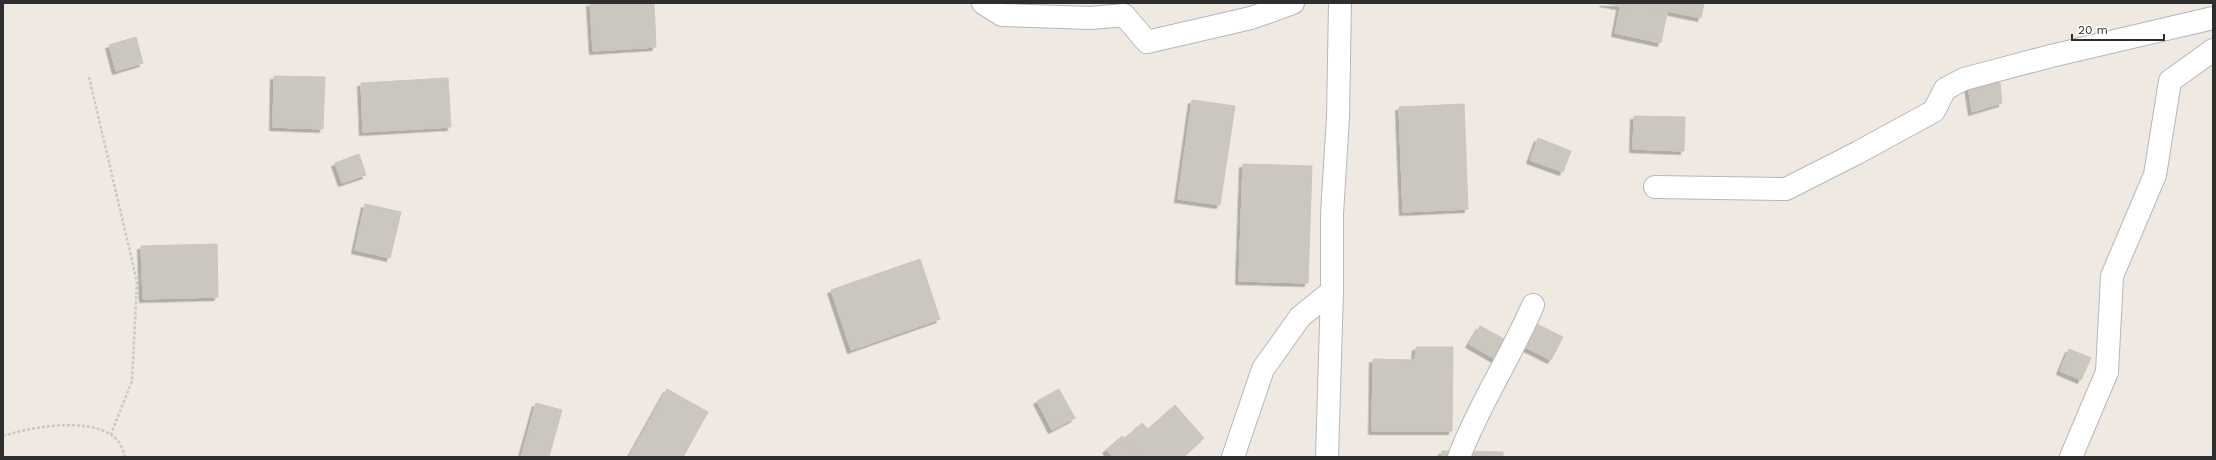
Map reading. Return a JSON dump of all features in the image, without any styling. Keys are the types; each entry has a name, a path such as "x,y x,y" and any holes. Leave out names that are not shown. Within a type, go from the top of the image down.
{"street":[{"path":"983,3 1002,15 1091,18 1124,15 1147,42 1251,18 1293,3"},
{"path":"1327,457 1332,291 1332,214 1338,117 1340,3"},
{"path":"1655,187 1786,189 1857,153 1934,111 1945,89 1964,79 2051,56 2213,18"},
{"path":"2071,457 2107,372 2112,276 2155,175 2170,81 2213,50"},
{"path":"1233,457 1263,370 1300,317 1332,291"},
{"path":"1459,457 1480,412 1519,339 1533,305"}],"path":[{"path":"89,77 137,282 132,381 111,434"},
{"path":"3,436 19,431 58,425 91,428 111,434 122,446 125,457"}],"building":[{"path":"590,3 654,3 656,47 593,51"},
{"path":"1603,3 1631,3 1630,8"},
{"path":"1621,3 1669,3 1661,43 1615,33"},
{"path":"1654,3 1704,3 1701,18 1653,8"},
{"path":"136,37 143,63 116,71 109,45"},
{"path":"1999,72 2002,103 1972,112 1967,78"},
{"path":"274,76 325,77 323,129 273,127"},
{"path":"448,78 451,127 363,132 361,83"},
{"path":"1192,100 1235,106 1220,205 1178,199"},
{"path":"1464,104 1468,209 1403,212 1399,107"},
{"path":"1634,116 1685,117 1684,151 1633,149"},
{"path":"1538,138 1571,151 1563,172 1530,160"},
{"path":"359,154 366,175 342,183 335,163"},
{"path":"1243,164 1312,166 1308,283 1239,281"},
{"path":"365,204 401,212 390,258 355,250"},
{"path":"217,244 218,297 143,299 141,246"},
{"path":"920,259 940,319 851,350 831,290"},
{"path":"1535,323 1563,337 1551,360 1523,346"},
{"path":"1480,326 1508,341 1497,360 1469,344"},
{"path":"1416,347 1453,347 1452,431 1372,431 1373,359 1415,360"},
{"path":"2069,349 2091,358 2081,380 2060,371"},
{"path":"667,389 708,412 683,457 629,457"},
{"path":"1059,389 1075,418 1052,430 1037,401"},
{"path":"536,403 562,410 549,457 521,457"},
{"path":"1175,405 1204,438 1183,457 1141,457 1125,438 1142,423 1148,429"},
{"path":"1122,436 1139,455 1136,457 1113,457 1106,450"},
{"path":"1442,451 1503,452 1503,457 1442,457"}]}
